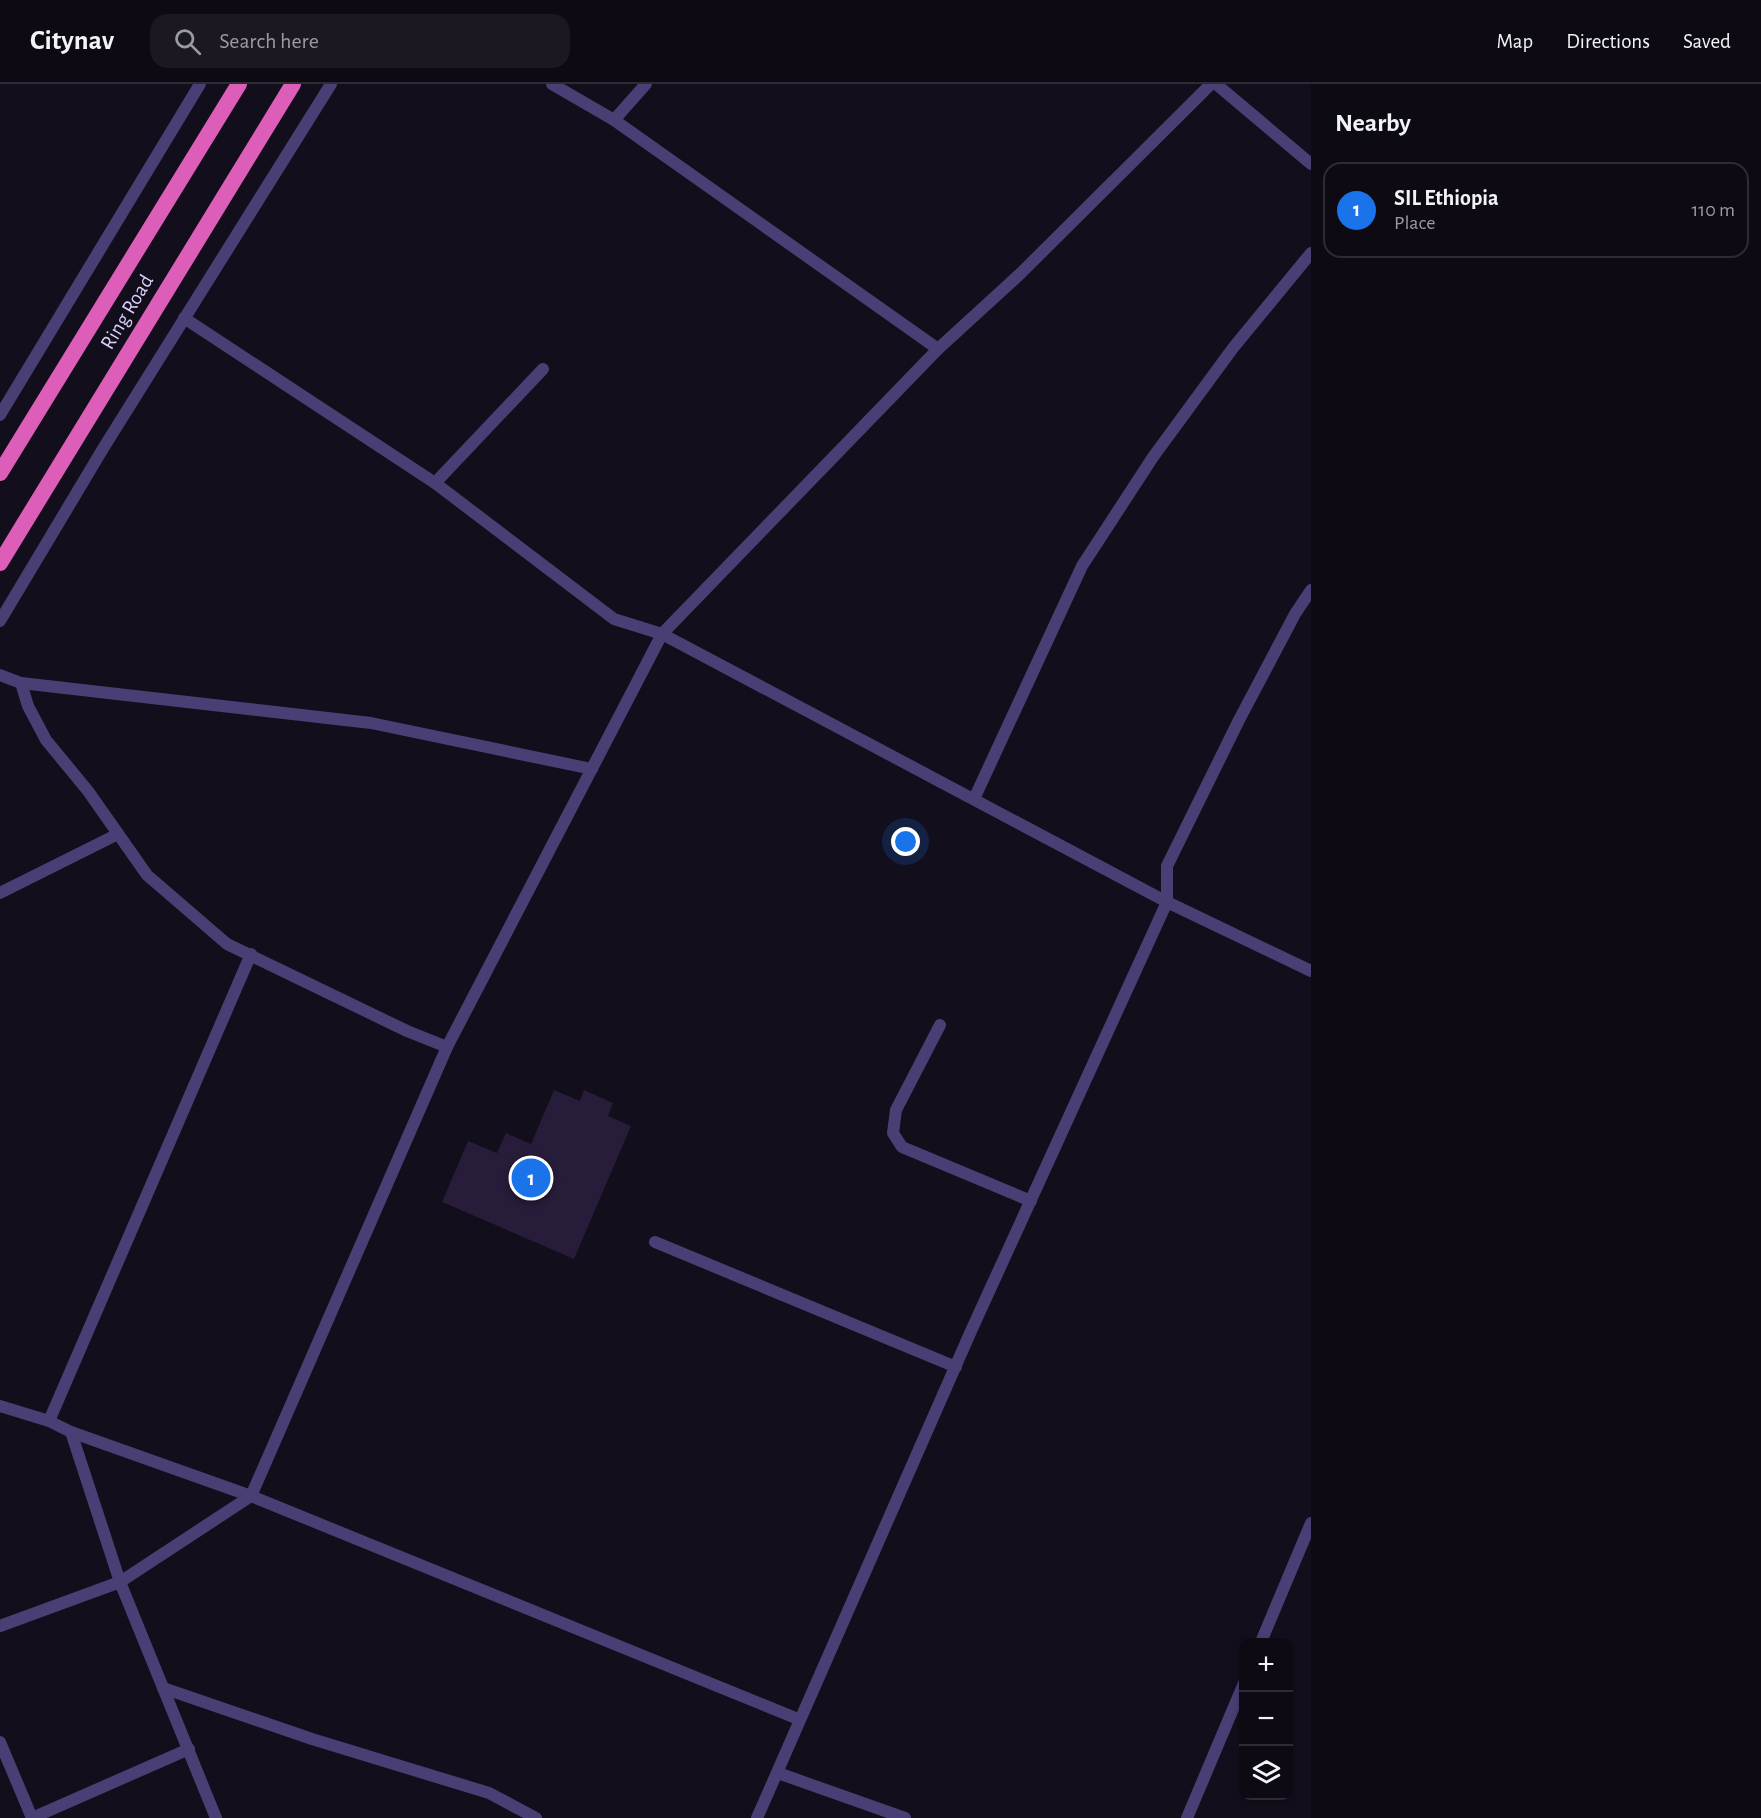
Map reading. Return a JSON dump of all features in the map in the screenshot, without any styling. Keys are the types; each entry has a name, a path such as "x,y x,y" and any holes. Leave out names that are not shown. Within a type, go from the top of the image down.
{"highway":[{"name":"Ring Road","path":"0,473 239,84"},
{"name":"Ring Road","path":"0,562 293,84"}],"street":[{"path":"0,415 200,84"},
{"path":"0,621 184,318 331,84"},
{"path":"552,84 614,120 939,349"},
{"path":"614,120 646,84"},
{"path":"0,1626 120,1582 251,1496 447,1047 662,634 939,349 1020,274 1211,84"},
{"path":"1216,84 1311,164"},
{"path":"974,799 1082,566 1153,458 1233,348 1311,253"},
{"path":"184,318 435,483 614,619 662,634 1167,902 1311,971"},
{"path":"435,483 543,369"},
{"path":"757,1818 778,1773 798,1719 1167,902 1167,867 1250,699 1295,614 1311,590"},
{"path":"0,675 21,683 370,723 592,769"},
{"path":"21,683 28,706 46,740 88,791 147,875 226,944 251,954 407,1031 447,1047"},
{"path":"0,893 118,834"},
{"path":"49,1420 251,954"},
{"path":"940,1025 896,1110 893,1132 902,1146 1030,1201"},
{"path":"655,1242 956,1367"},
{"path":"0,1406 49,1420 71,1432 251,1496 798,1719"},
{"path":"71,1432 120,1582 216,1818"},
{"path":"1263,1638 1311,1523"},
{"path":"163,1688 312,1738 489,1793 536,1818"},
{"path":"1187,1818 1240,1692"},
{"path":"0,1742 32,1818 189,1749"},
{"path":"778,1773 905,1818"}],"building":[{"path":"554,1090 580,1101 584,1090 613,1103 608,1116 631,1126 574,1259 442,1202 468,1141 497,1153 506,1133 531,1144"}],"place":[{"name":"SIL Ethiopia","path":"531,1178"}]}
